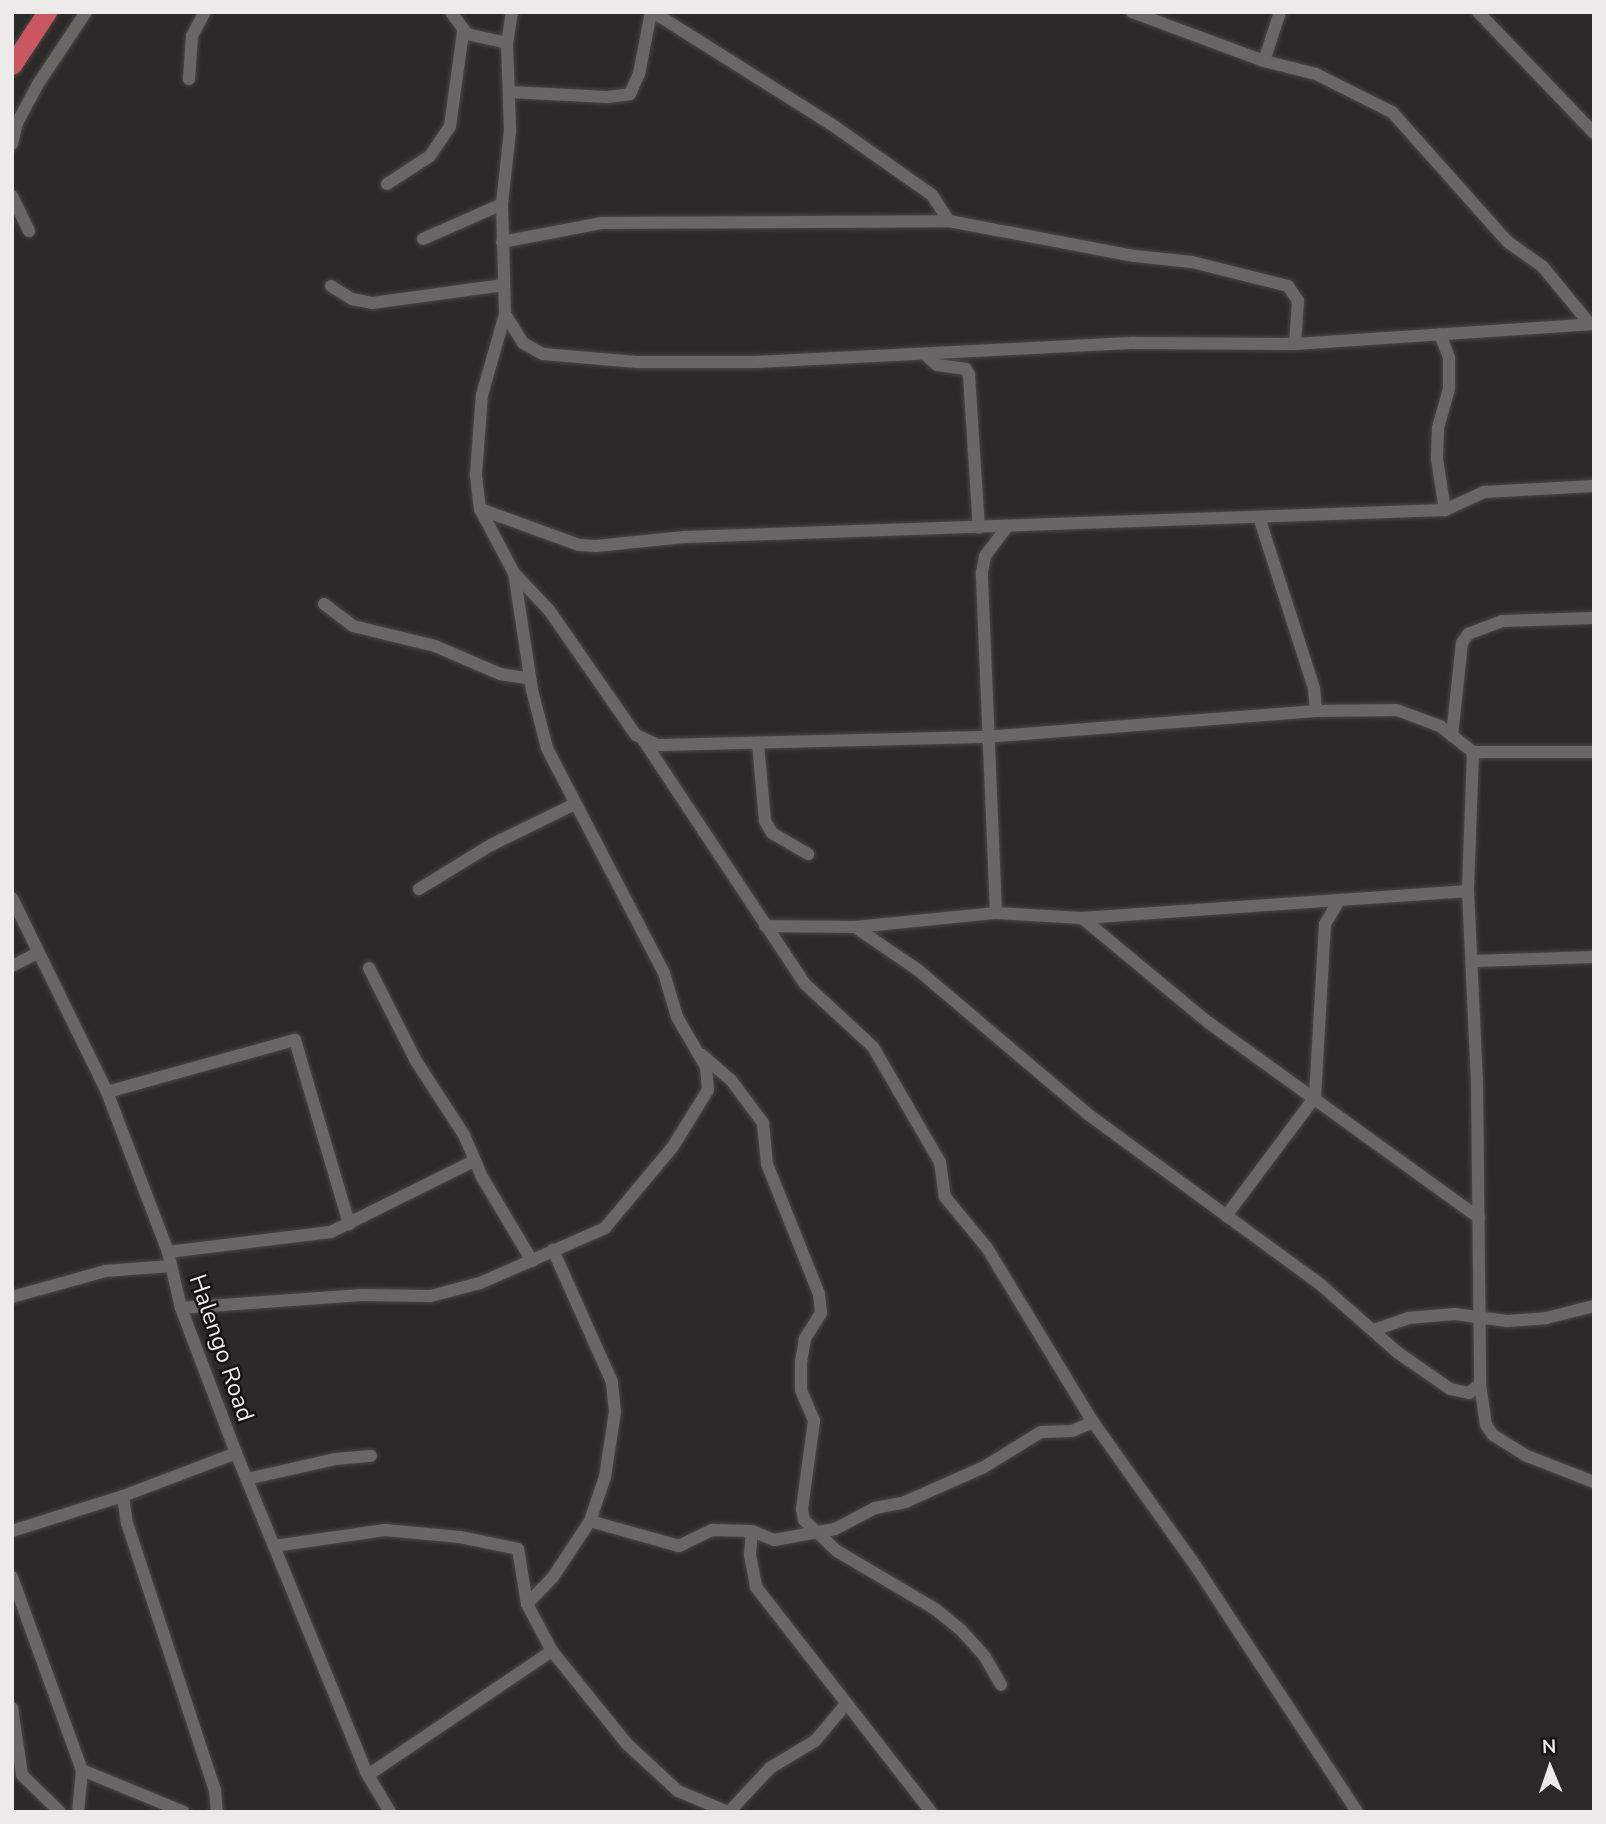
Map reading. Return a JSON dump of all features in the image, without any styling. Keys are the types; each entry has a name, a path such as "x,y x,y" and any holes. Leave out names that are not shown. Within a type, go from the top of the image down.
{"highway":[{"path":"12,65 47,12"}],"street":[{"path":"12,144 17,123 38,84 86,12"},
{"path":"190,79 192,36 205,12"},
{"path":"387,184 430,156 450,126 463,32 451,12"},
{"path":"512,12 507,43 510,92 502,204 505,314 482,395 476,474 481,509 514,573 549,610 644,741 765,926 825,1007 873,1047 940,1162 945,1197 987,1248 1093,1422 1195,1565 1357,1812"},
{"path":"510,92 607,97 630,94 639,74 652,12 921,187 943,207 948,220"},
{"path":"1132,12 1264,61 1316,74 1392,112 1508,242 1543,267 1591,323"},
{"path":"1264,61 1280,12"},
{"path":"1478,12 1594,133"},
{"path":"463,32 507,43"},
{"path":"12,196 29,231"},
{"path":"423,239 502,204"},
{"path":"502,242 602,223 948,220 1135,256 1192,262 1288,286 1298,301 1295,344"},
{"path":"331,286 352,299 372,303 504,285"},
{"path":"505,314 523,343 543,354 591,360 756,362 927,356 1135,343 1295,344 1591,323"},
{"path":"1440,334 1449,358 1449,389 1438,428 1437,459 1445,510"},
{"path":"927,356 937,365 966,369 969,375 979,528"},
{"path":"481,509 579,545 596,546 685,537 1006,528 1445,510 1484,492 1594,486"},
{"path":"1259,517 1314,688 1316,711"},
{"path":"996,913 985,737 989,696 982,572 985,556 1006,528"},
{"path":"514,573 530,679 547,748 664,974 677,1017 702,1055 731,1080 763,1123 767,1164 819,1294 821,1313 805,1339 801,1362 801,1390 814,1421 802,1509 813,1531 961,1630 985,1657 1001,1685"},
{"path":"324,604 353,626 435,646 500,674 530,679"},
{"path":"1452,736 1462,643 1468,634 1502,621 1594,618"},
{"path":"644,741 656,746 985,737 1316,711 1396,710 1427,719 1473,752 1594,752"},
{"path":"758,744 765,821 772,833 808,854"},
{"path":"1473,752 1468,891 1473,961 1480,1384 1486,1425 1493,1436 1527,1456 1594,1482"},
{"path":"419,889 491,845 575,804"},
{"path":"765,926 855,927 996,913 1082,918 1468,891"},
{"name":"Halengo Road","path":"12,898 36,954 107,1092 169,1252 181,1308 236,1453 368,1775 390,1812"},
{"path":"1226,1216 1315,1097 1325,924 1338,902"},
{"path":"1082,918 1209,1023 1479,1218"},
{"path":"855,927 918,970 1088,1115 1226,1216 1450,1389 1469,1393 1480,1384"},
{"path":"12,966 36,954"},
{"path":"1473,961 1594,957"},
{"path":"369,968 531,1261"},
{"path":"107,1092 295,1040 349,1224"},
{"path":"181,1308 362,1295 431,1296 531,1261 605,1228 641,1189 708,1090 702,1055"},
{"path":"169,1252 320,1235 349,1224 474,1161"},
{"path":"527,1604 553,1577 590,1521 605,1477 615,1391 553,1250"},
{"path":"12,1297 105,1271 171,1266"},
{"path":"1374,1330 1390,1321 1408,1318 1455,1314 1480,1320 1546,1318 1594,1306"},
{"path":"590,1521 679,1546 712,1530 752,1531 774,1540 849,1524 875,1508 912,1499 984,1467 1041,1432 1072,1432 1093,1422"},
{"path":"12,1531 123,1496 236,1453"},
{"path":"247,1479 371,1456"},
{"path":"123,1496 127,1523 211,1778 217,1812"},
{"path":"274,1546 385,1530 499,1543 518,1549 527,1604 552,1651 627,1744 678,1791 728,1812 770,1768 816,1741 846,1704"},
{"path":"752,1531 750,1555 756,1587 931,1812"},
{"path":"12,1577 82,1770 78,1812"},
{"path":"368,1775 552,1651"},
{"path":"12,1708 22,1775 60,1812"},
{"path":"82,1770 184,1812"}]}
